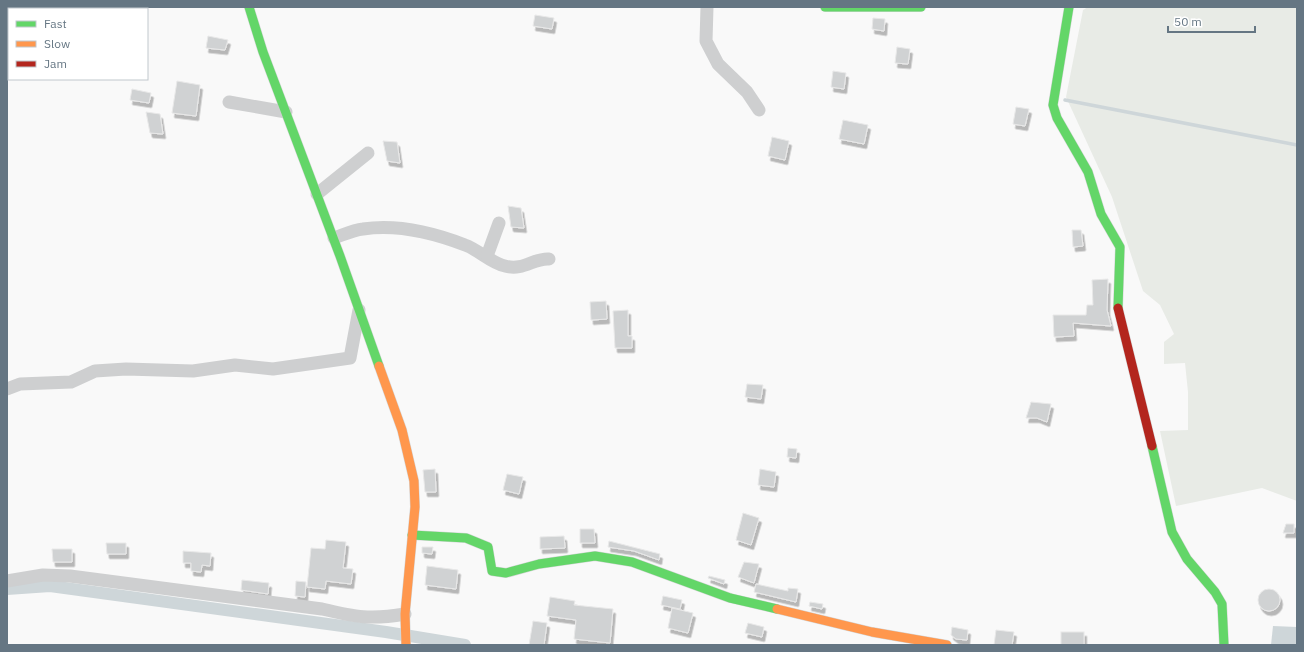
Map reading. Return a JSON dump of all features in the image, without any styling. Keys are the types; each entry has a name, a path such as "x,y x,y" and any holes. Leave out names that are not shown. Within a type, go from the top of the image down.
{"street":[{"path":"249,7 286,112 334,238 402,430 414,481 415,507 405,618 406,645"},
{"path":"707,7 706,41 718,64 747,92 759,110"},
{"path":"824,7 921,7"},
{"path":"1070,7 1053,105 1057,118 1088,172 1101,214 1120,247 1118,310 1140,395 1172,532 1186,559 1215,592 1222,604 1224,645"},
{"path":"229,102 286,112"},
{"path":"317,194 368,153"},
{"path":"487,256 499,223"},
{"path":"334,238 361,229 402,229 426,233 465,245 499,264 514,267 526,266 538,258 549,259"},
{"path":"7,389 20,384 71,382 95,371 126,369 193,371 236,366 273,369 350,358 359,309"},
{"path":"412,535 466,538 488,547 492,571 506,574 539,564 595,556 632,562 730,598 872,632 947,645"},
{"path":"7,581 43,575 70,576 322,609 360,618 405,618"}],"shaded area":[{"path":"1088,7 1297,7 1297,501 1262,488 1176,506 1160,431 1188,430 1188,392 1185,363 1164,364 1164,342 1174,334 1160,305 1143,291 1112,197 1066,97 1083,10"},
{"path":"1273,626 1297,627 1297,645 1271,645"}],"building":[{"path":"535,15 554,18 552,29 533,26"},
{"path":"873,18 885,19 884,31 872,29"},
{"path":"208,36 228,40 225,50 206,48"},
{"path":"897,47 910,49 908,64 895,63"},
{"path":"833,71 846,73 844,89 831,87"},
{"path":"177,81 200,85 196,116 172,113"},
{"path":"132,89 151,93 149,103 130,100"},
{"path":"1016,107 1029,109 1025,126 1013,124"},
{"path":"146,112 160,114 163,134 150,133"},
{"path":"843,120 868,125 864,144 839,139"},
{"path":"772,137 789,141 785,160 768,156"},
{"path":"383,141 397,142 400,163 387,161"},
{"path":"508,206 521,208 524,228 511,227"},
{"path":"1072,230 1081,230 1083,246 1073,247"},
{"path":"1108,279 1107,310 1111,326 1073,323 1074,336 1054,337 1053,315 1086,315 1087,305 1093,305 1092,280"},
{"path":"606,301 607,319 591,320 590,302"},
{"path":"628,310 628,336 632,336 632,348 615,348 613,311"},
{"path":"747,384 763,385 761,399 745,397"},
{"path":"1031,402 1051,404 1047,422 1037,418 1026,418"},
{"path":"788,448 797,449 796,458 787,457"},
{"path":"435,469 436,492 425,492 423,470"},
{"path":"760,469 776,472 774,487 758,485"},
{"path":"507,474 523,477 519,494 503,490"},
{"path":"743,513 759,518 751,545 736,540"},
{"path":"1286,524 1294,524 1294,533 1283,533"},
{"path":"580,529 594,529 595,543 580,543"},
{"path":"564,536 565,548 540,549 540,537"},
{"path":"326,540 346,542 343,568 353,569 351,584 326,581 325,589 307,587 311,548 325,549"},
{"path":"609,541 660,554 659,560 634,551 608,547"},
{"path":"106,543 126,543 126,554 107,554"},
{"path":"422,547 433,547 432,554 422,553"},
{"path":"52,549 72,549 72,562 53,562"},
{"path":"183,551 211,553 210,566 202,565 201,572 191,571 191,563 183,563"},
{"path":"744,562 759,564 754,583 738,577"},
{"path":"427,566 458,570 456,589 425,585"},
{"path":"709,576 725,580 724,584 708,578"},
{"path":"242,580 269,583 268,594 241,590"},
{"path":"296,581 306,582 305,597 295,596"},
{"path":"756,584 788,591 788,588 798,589 796,602 754,592"},
{"path":"1265,589 1273,589 1280,596 1280,604 1273,611 1265,611 1258,604 1258,596"},
{"path":"663,596 682,600 680,609 661,605"},
{"path":"550,597 575,601 574,605 613,609 610,643 574,639 576,620 547,616"},
{"path":"810,602 823,604 822,609 809,606"},
{"path":"672,608 693,613 688,633 668,628"},
{"path":"533,621 547,623 544,645 529,645"},
{"path":"748,623 764,627 762,637 745,633"},
{"path":"952,627 968,630 967,640 956,639 951,635"},
{"path":"996,630 1014,632 1012,645 994,645"},
{"path":"1061,632 1084,632 1084,645 1061,645"}],"waterway":[{"path":"1065,100 1297,145"},
{"path":"7,589 50,586 386,632 465,645"}],"traffic: fast":[{"path":"249,7 263,52 340,256 379,366"},
{"path":"825,7 921,7"},
{"path":"1069,7 1053,105 1057,118 1088,172 1101,214 1120,247 1118,308"},
{"path":"1152,446 1172,532 1187,559 1215,592 1222,604 1224,645"},
{"path":"412,535 466,538 488,547 492,571 506,573 539,564 595,556 632,562 730,598 777,609"}],"traffic: slow":[{"path":"379,366 402,430 414,481 415,507 405,614 406,645"},
{"path":"777,609 872,632 947,645"}],"traffic: jam":[{"path":"1118,308 1152,446"}]}
